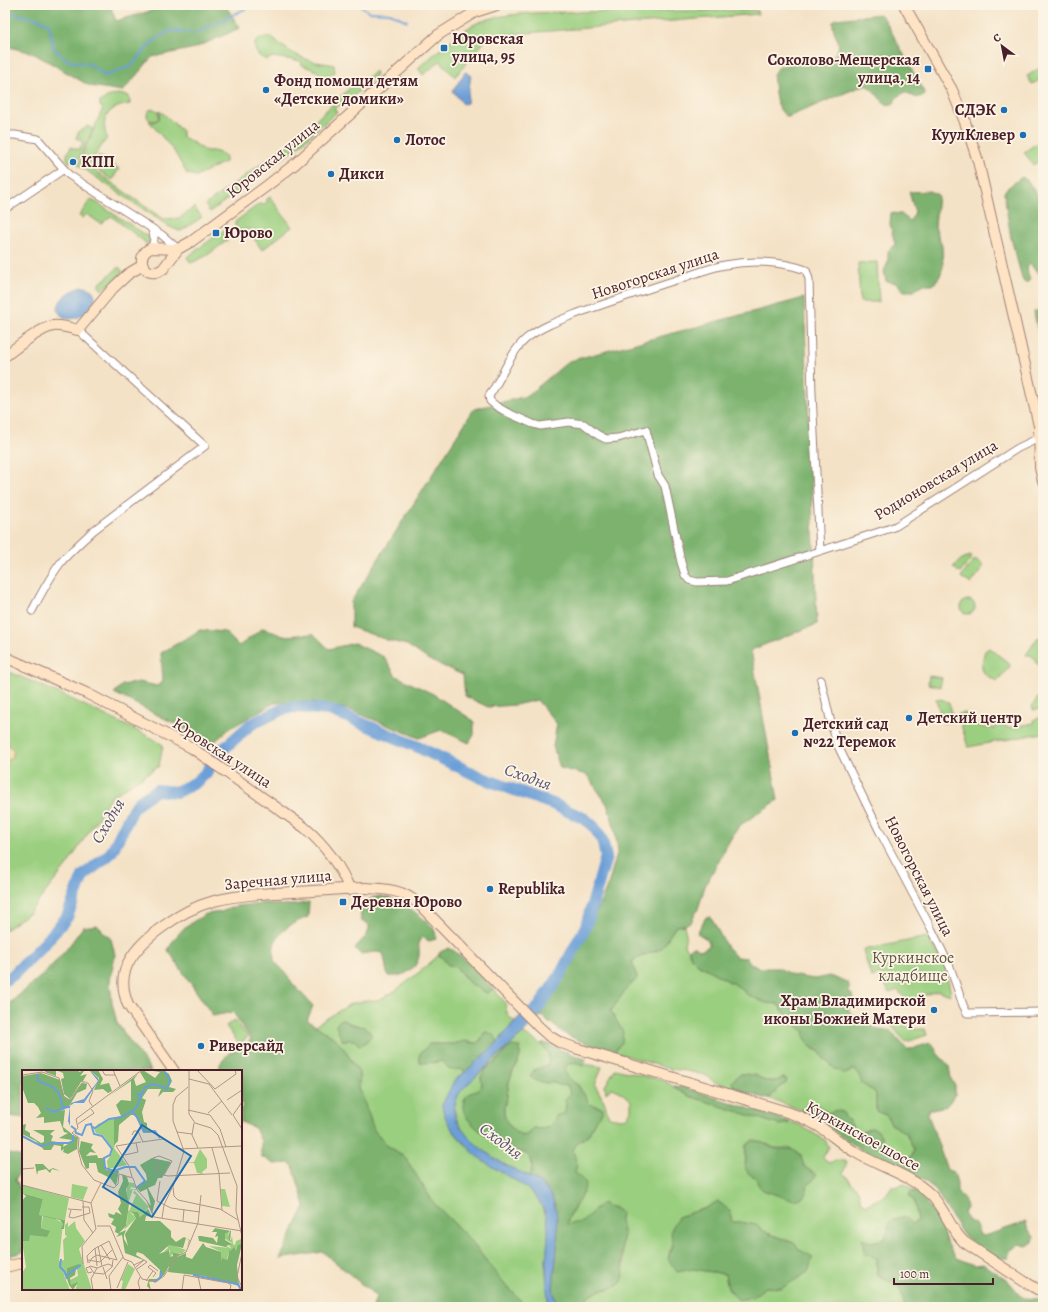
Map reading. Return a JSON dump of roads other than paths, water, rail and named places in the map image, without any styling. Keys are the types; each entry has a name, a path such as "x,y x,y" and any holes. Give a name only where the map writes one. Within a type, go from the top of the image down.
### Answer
{"street":[{"name":"Юровская улица","path":"165,266 178,249 192,241 295,164 438,35 475,12 498,5"},
{"path":"904,5 952,90 965,122 978,161 1039,426 1041,437 1040,468 1043,481"},
{"path":"5,135 15,135 38,139 69,175 151,227 167,238 178,249"},
{"path":"5,209 64,169"},
{"path":"151,227 155,236 155,248"},
{"path":"155,248 163,251 167,258 163,269 156,273 148,271 143,265 142,257 144,253 155,248 178,249"},
{"name":"Новогорская улица","path":"646,430 618,438 606,439 598,435 584,424 569,422 540,426 522,420 502,410 490,401 489,396 500,380 518,346 539,330 564,319 638,292 725,265 771,262 806,270 810,279 812,394 820,551"},
{"path":"78,330 113,288 128,274 143,265"},
{"path":"5,356 48,328 59,326 78,330 205,446 94,530 81,542 62,561 32,611"},
{"name":"Родионовская улица","path":"646,430 658,475 665,486 680,562 685,575 689,580 697,582 727,581 896,526 1018,448 1041,437"},
{"name":"Юровская улица","path":"5,657 172,736 202,754 315,836 344,874 350,890"},
{"name":"Новогорская улица","path":"821,680 838,746 880,832 950,966 962,1005 967,1012 1043,1012"},
{"name":"Заречная улица","path":"173,1070 128,1005 124,995 124,974 128,962 135,951 168,923 192,909 215,901 230,898 279,893 350,890 385,889 402,893 419,904 526,1014"},
{"name":"Куркинское шоссе","path":"526,1014 554,1039 575,1048 787,1112 807,1120 820,1127 854,1152 875,1163 903,1174 919,1184 944,1212 956,1235 964,1242 1025,1282 1037,1289 1043,1290"},
{"path":"5,1267 22,1263"}],"water":[{"path":"465,72 471,75 467,103 463,104 453,91"},
{"path":"81,287 87,287 91,290 94,294 95,300 86,312 77,318 62,316 58,310 60,303 67,295"},
{"path":"533,1008 541,1016 461,1091 454,1108 455,1116 459,1124 465,1133 481,1149 505,1165 532,1178 544,1187 553,1200 556,1209 557,1231 553,1288 554,1295 561,1307 549,1307 546,1267 548,1225 547,1218 541,1204 528,1189 486,1163 472,1152 449,1125 442,1105 454,1081 498,1042 515,1021 526,1011"}],"waterway":[{"path":"5,12 36,18 49,24 54,49 69,61 90,64 105,76 131,66 151,43 170,30 196,33 249,7 250,5"},
{"path":"360,5 369,12 390,13 407,21"},
{"name":"Сходня","path":"5,980 13,975 45,943 67,917 83,876 111,853 133,809 140,801 157,790 176,792 195,783 206,773 219,753 250,725 281,710 294,707 329,710 345,716 418,747 482,778 553,804 585,819 594,827 602,839 606,857 586,926 560,975 539,1007 523,1022"}],"place":[{"name":"Юровская улица, 95","path":"444,48"},
{"name":"Соколово-Мещерская улица, 14","path":"928,69"},
{"name":"Фонд помощи детям «Детские домики»","path":"266,90"},
{"name":"СДЭК","path":"1004,110"},
{"name":"КуулКлевер","path":"1023,135"},
{"name":"Лотос","path":"397,140"},
{"name":"КПП","path":"73,162"},
{"name":"Дикси","path":"331,174"},
{"name":"Юрово","path":"216,233"},
{"name":"Детский центр","path":"909,718"},
{"name":"Детский сад №22 Теремок","path":"795,733"},
{"name":"Republika","path":"490,889"},
{"name":"Деревня Юрово","path":"343,902"},
{"name":"Храм Владимирской иконы Божией Матери","path":"934,1010"},
{"name":"Риверсайд","path":"201,1046"}],"park label":[{"name":"Куркинское кладбище","path":"913,967"}]}
